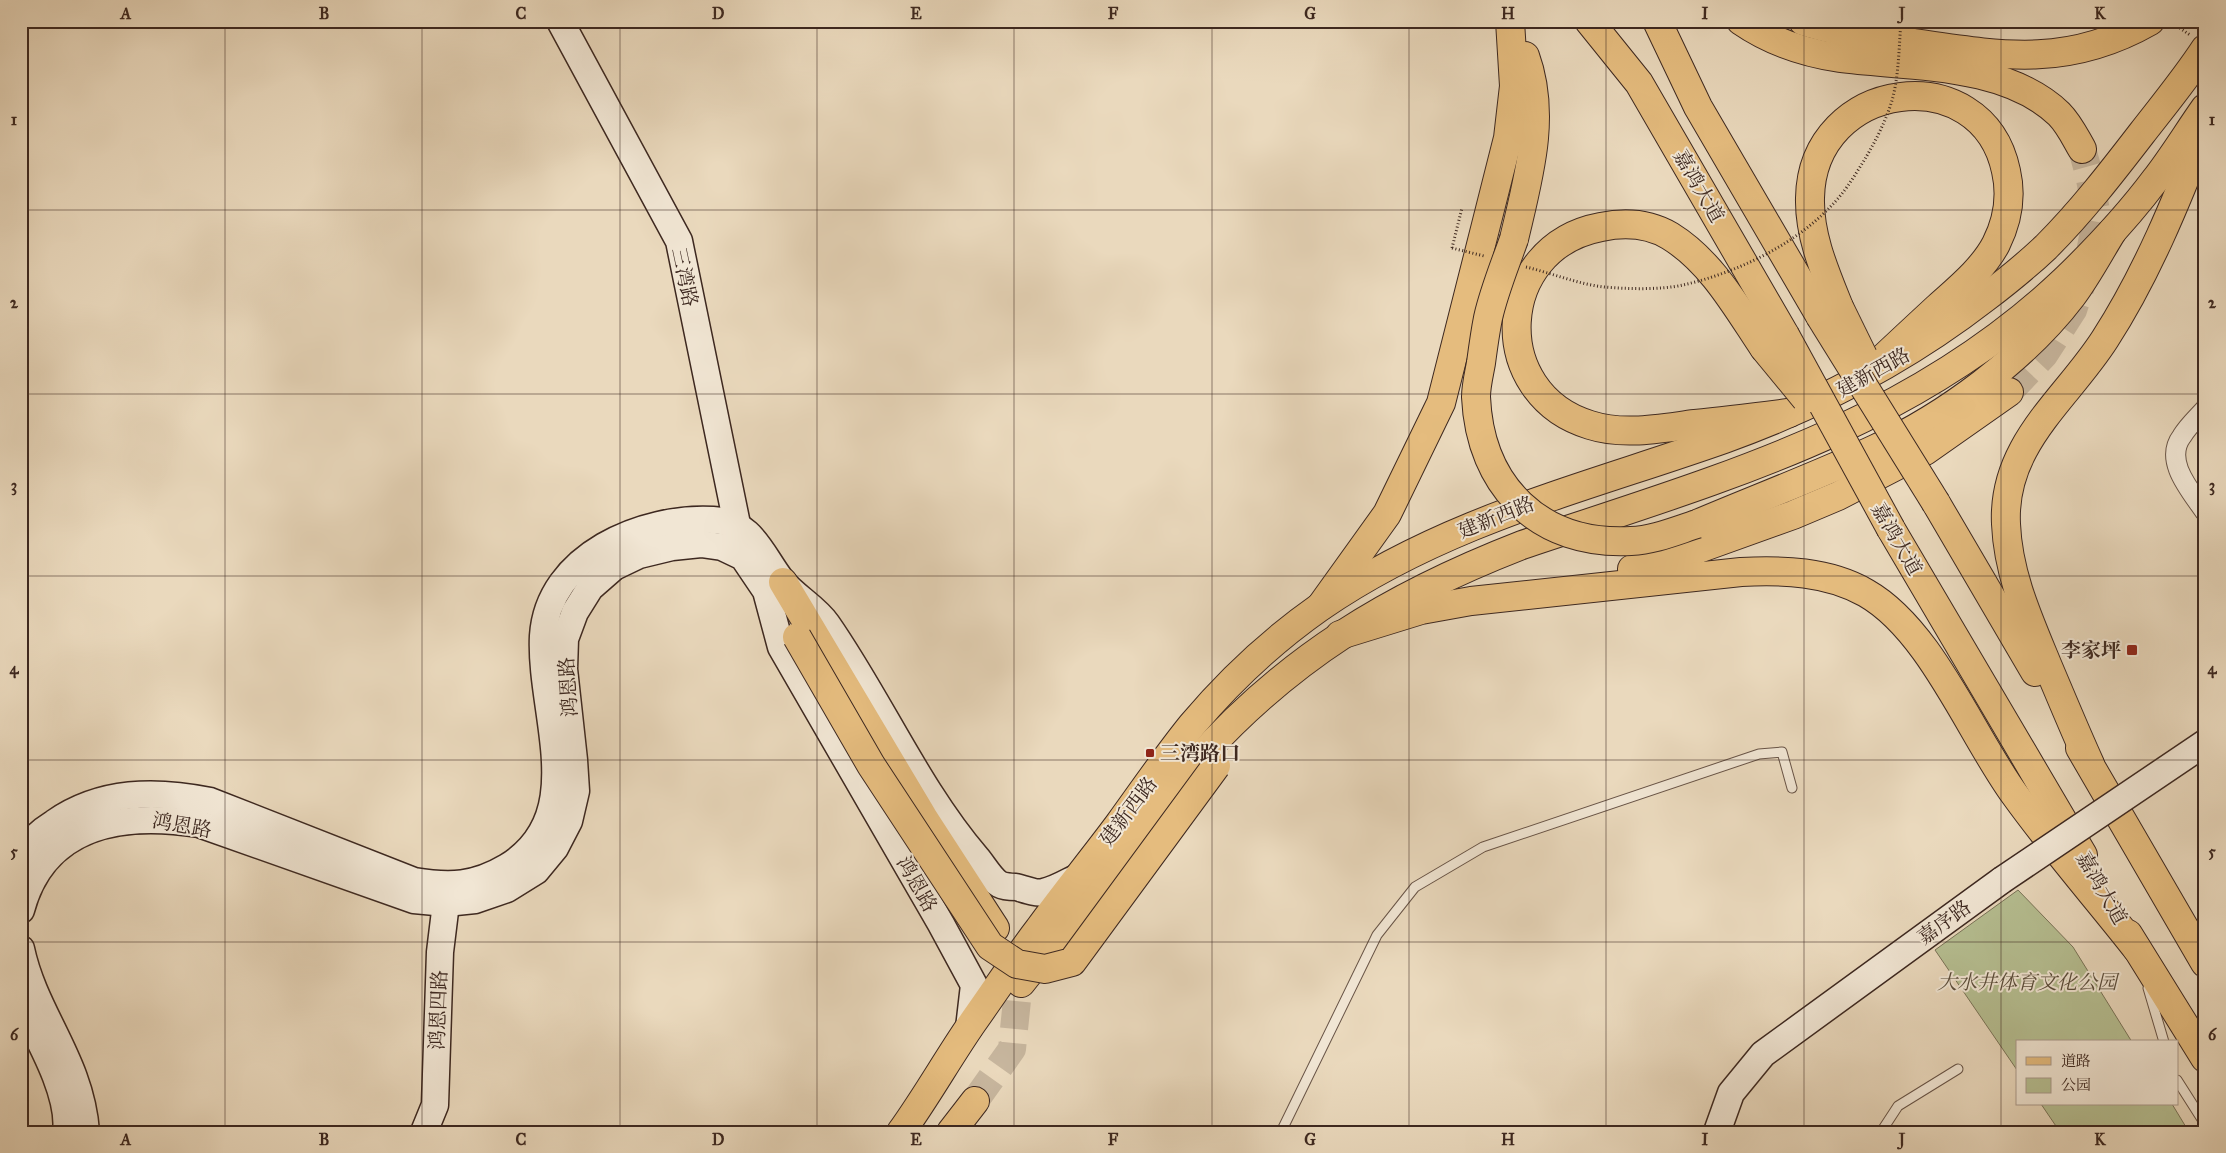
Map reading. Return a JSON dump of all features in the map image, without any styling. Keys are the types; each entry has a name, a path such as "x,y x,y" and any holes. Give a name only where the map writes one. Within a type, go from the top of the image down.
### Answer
{"main road":[{"name":"三湾路","path":"560,21 679,241 743,557"},
{"path":"1511,21 1529,68 1536,107 1532,160 1516,252 1488,317 1476,395 1479,425 1487,453 1497,475 1511,495 1529,512 1573,536 1600,541 1632,541 1658,537 1696,524 1876,448 1917,426 1977,387 2013,358 2072,296 2112,232"},
{"path":"1321,606 1387,514 1441,403 1508,138 1514,86 1511,21"},
{"name":"嘉鸿大道","path":"1588,21 1639,83 1774,342 1848,451 1891,529 2137,949 2205,1058"},
{"name":"嘉鸿大道","path":"1657,21 1698,107 1830,311 1936,504 2205,963"},
{"path":"1741,21 1768,38 1815,53 1957,70 2003,83 2024,91 2059,114 2072,130 2082,149"},
{"path":"1803,21 1850,33 1981,53 2041,56 2088,48 2131,32 2150,21"},
{"name":"建新西路","path":"901,1132 922,1103 969,1028 1040,927 1192,725 1244,669 1279,638 1321,606 1387,567 1434,543 1483,521 1533,502 1722,440 1789,414 1857,382 1906,354 1950,325 2044,249 2120,162 2205,49"},
{"path":"1830,311 1811,216 1810,197 1812,176 1828,139 1850,115 1873,104 1901,97 1935,98 1967,111 1981,122 1991,134 2004,162 2010,197 2002,230 1995,246 1968,279 1857,382"},
{"name":"建新西路","path":"921,1132 1003,1007 1193,765 1220,734 1287,675 1340,634 1421,589 1483,560 1780,457 1923,387 1968,359 2016,322 2065,280 2112,232 2155,180 2205,108"},
{"path":"2090,764 2023,606 2008,546 2006,522 2007,496 2014,466 2027,440 2105,339 2133,289 2181,190 2205,128"},
{"path":"1774,342 1705,266 1671,237 1655,229 1635,224 1615,224 1593,228 1572,235 1552,248 1537,263 1526,282 1519,304 1517,321 1521,359 1528,375 1545,399 1570,418 1592,426 1617,430 1648,430 1789,414"},
{"path":"1340,634 1421,610 1662,562 1793,515 1838,496 1925,451 2009,392"},
{"name":"鸿恩路","path":"21,910 26,891 39,869 58,847 82,833 108,824 140,818 170,819 199,824 414,900 445,894 500,871 524,856 541,835 551,816 556,789 556,760 544,671 543,634 550,604 566,578 584,560 609,543 636,531 665,523 716,520 737,525 753,538 775,587 780,647 941,924 974,985 969,1028"},
{"name":"鸿恩路","path":"21,855 43,830 68,813 97,802 126,795 154,793 210,801 445,894 475,900 507,889 536,871 555,848 570,821 576,791 564,669 565,639 575,612 590,588 614,567 639,555 672,547 700,544 722,547 743,557 775,587 826,621 954,831 1000,884 1042,893 1080,876"},
{"path":"1471,601 1741,572 1776,570 1836,580 1865,592 1887,608 1925,652 2014,794 2137,949"},
{"path":"775,587 797,638 871,765 934,864 990,946 1017,964 1045,969 1072,962 1216,766 1287,675"},
{"path":"775,587 995,928"},
{"name":"嘉序路","path":"1717,1132 1731,1093 1763,1054 2002,880 2205,743"},
{"name":"鸿恩四路","path":"424,1132 435,1105 440,952 445,894"},
{"path":"21,949 26,971 74,1073 85,1113 86,1132"},
{"path":"21,1004 50,1061 64,1104 66,1132"},
{"path":"951,1132 975,1101"}],"street":[{"path":"2205,409 2182,436 2175,456 2182,478 2205,512"}],"lane":[{"path":"1281,1132 1377,935 1415,887 1483,847 1759,754 1782,752 1792,788"},
{"path":"2164,892 2191,921"},
{"path":"2137,949 2163,1040"},
{"path":"1881,1132 1898,1106 1958,1069"},
{"path":"2178,1082 2205,1124"}],"path":[{"path":"1516,252 1602,287 1640,288 1681,286 1711,277 1767,254 1803,232 1832,205 1856,174 1877,138 1892,97 1898,61 1901,21"},
{"path":"1462,208 1452,248 1490,257"}],"green space":[{"name":"大水井体育文化公园","path":"2018,890 2073,947 2131,1040 2016,1040 2016,1069 1935,950"},
{"path":"2042,1106 2173,1106 2189,1132 2060,1132"}],"tunnel":[{"path":"2009,392 2044,355 2073,310 2087,268 2097,216 2082,149"},
{"path":"975,1101 1012,1049 1017,1000 1005,959"}],"place":[{"name":"李家坪","path":"2132,650"},
{"name":"三湾路口","path":"1150,753"}]}
